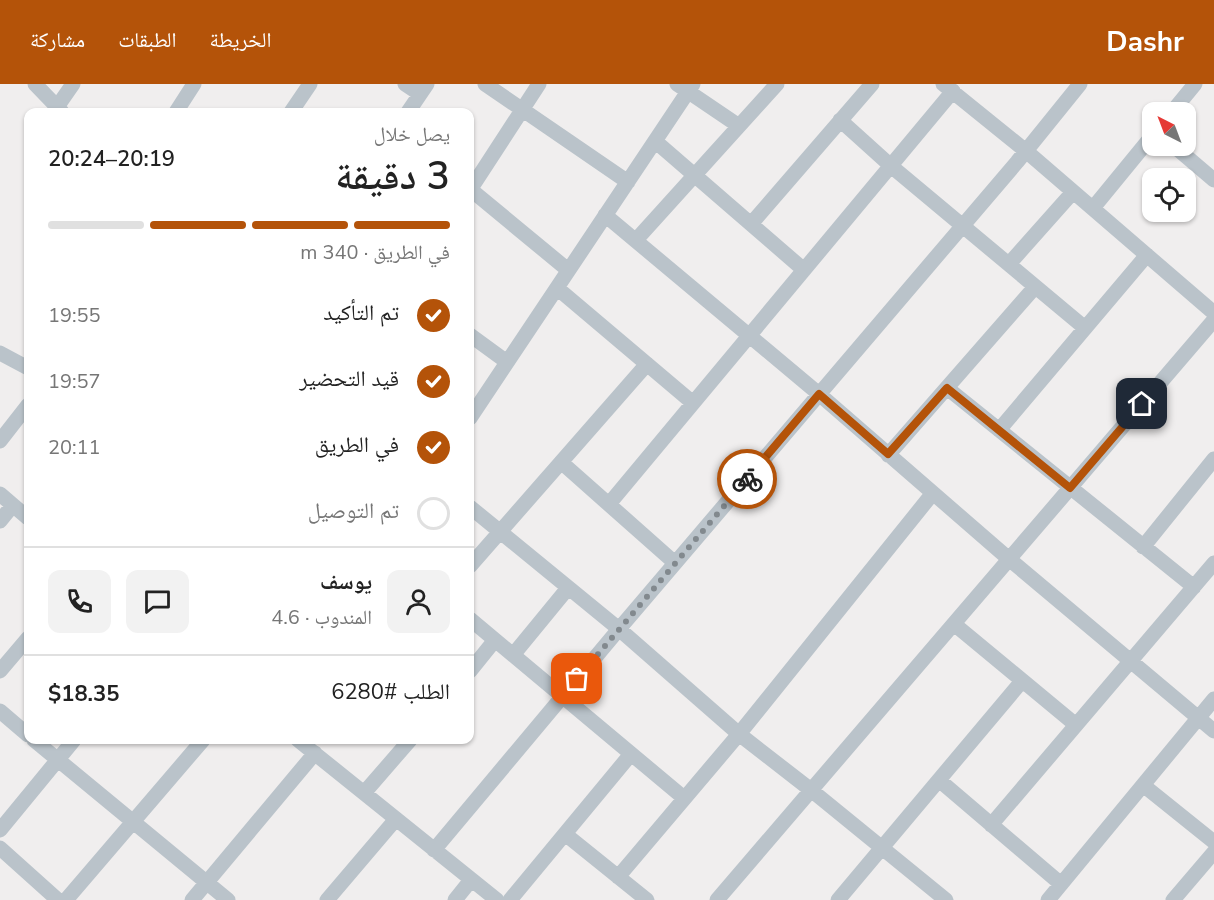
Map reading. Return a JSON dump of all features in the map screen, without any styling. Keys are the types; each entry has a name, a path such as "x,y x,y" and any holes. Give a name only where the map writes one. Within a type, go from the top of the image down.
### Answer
{"street":[{"path":"35,84 58,108"},
{"path":"61,108 73,84"},
{"path":"179,108 194,84"},
{"path":"294,108 310,84"},
{"path":"405,84 423,89 411,108"},
{"path":"485,84 628,182"},
{"path":"474,183 539,84"},
{"path":"636,240 777,84"},
{"path":"751,224 872,84"},
{"path":"434,850 675,562 963,226 1080,84"},
{"path":"1180,102 1195,84"},
{"path":"474,412 655,141 686,87 739,126"},
{"path":"609,504 891,166 948,88 1026,151 1214,314"},
{"path":"840,120 891,166 1085,328"},
{"path":"655,141 804,270"},
{"path":"1093,208 1142,148"},
{"path":"1186,156 1214,179"},
{"path":"474,192 568,270"},
{"path":"1009,264 1073,192"},
{"path":"605,215 1214,731"},
{"path":"999,430 1147,255"},
{"path":"888,454 1035,286"},
{"path":"557,288 693,403"},
{"path":"717,900 1214,320"},
{"path":"474,337 507,362"},
{"path":"0,353 24,366"},
{"path":"474,561 647,364"},
{"path":"947,388 1194,587"},
{"path":"0,441 24,410"},
{"path":"1143,547 1214,459"},
{"path":"561,462 675,562"},
{"path":"618,877 739,734 933,493"},
{"path":"0,494 24,515"},
{"path":"0,521 13,505"},
{"path":"474,510 619,629 739,734 946,900"},
{"path":"991,825 1214,563"},
{"path":"513,655 568,588"},
{"path":"474,622 684,798"},
{"path":"954,624 1076,725"},
{"path":"474,666 495,640"},
{"path":"0,671 24,643"},
{"path":"838,900 1022,681"},
{"path":"1048,900 1214,699"},
{"path":"0,711 24,732"},
{"path":"39,744 228,900"},
{"path":"0,830 71,744"},
{"path":"66,900 200,744"},
{"path":"303,744 497,900"},
{"path":"364,793 407,744"},
{"path":"192,900 315,753"},
{"path":"510,900 632,754"},
{"path":"939,780 1061,884"},
{"path":"1143,785 1214,842"},
{"path":"327,900 396,819"},
{"path":"565,834 647,900"},
{"path":"0,848 58,900"},
{"path":"1173,900 1214,852"},
{"path":"454,900 471,880"}],"way so far":[{"path":"577,679 747,479"}],"route":[{"path":"747,479 819,394 888,454 947,388 1070,488 1142,404"}]}
